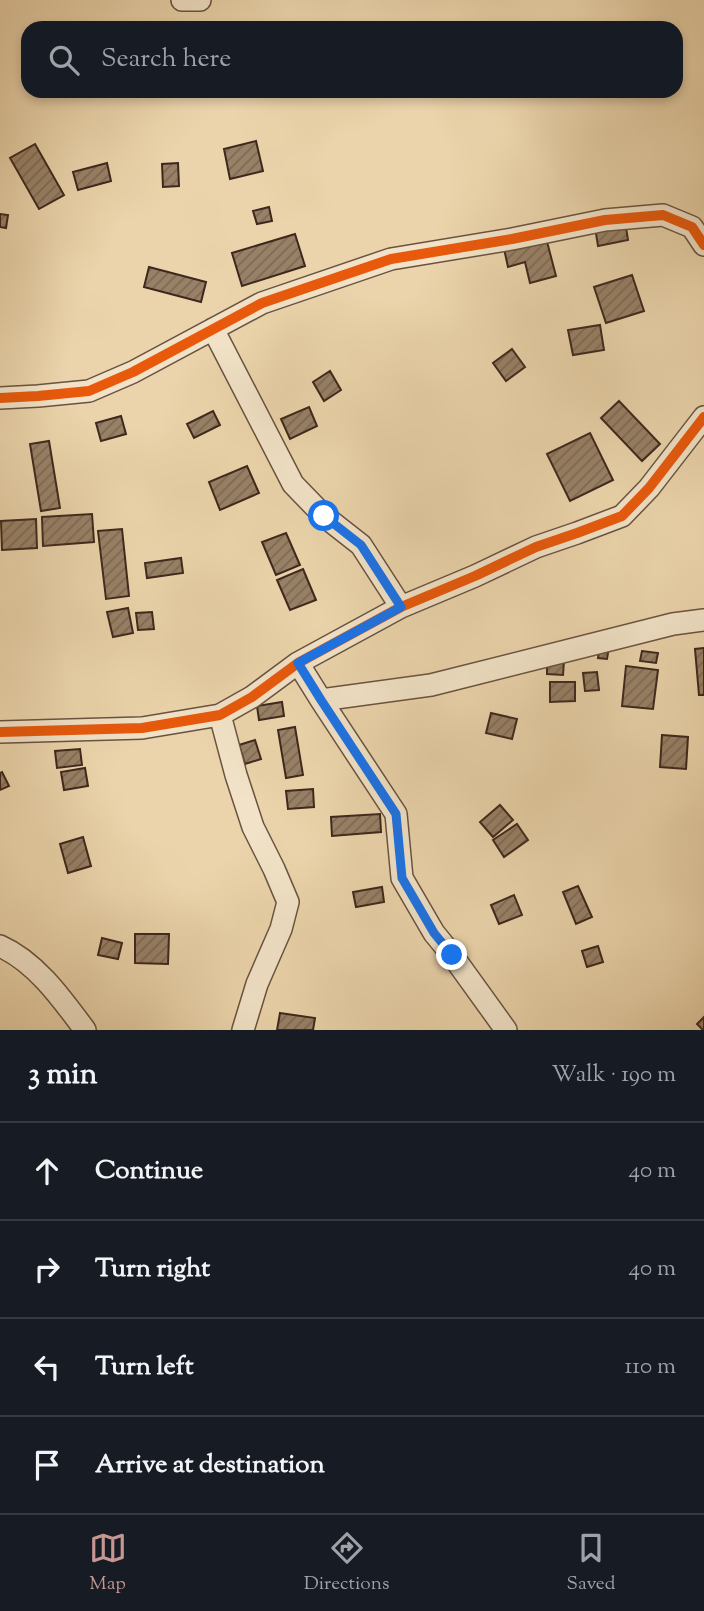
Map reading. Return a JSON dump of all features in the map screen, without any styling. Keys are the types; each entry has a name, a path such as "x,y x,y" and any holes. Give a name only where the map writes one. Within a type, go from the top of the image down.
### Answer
{"street":[{"path":"182,0 200,0"},
{"path":"0,398 89,391 133,372 262,303 391,259 605,220 663,215 692,227 704,245"},
{"path":"213,329 293,484 324,516 361,545 401,607"},
{"path":"0,732 142,728 220,715 252,697 298,663 401,607 536,547 622,516 649,488 704,417"},
{"path":"321,700 431,685 673,624 704,620"},
{"path":"298,663 396,814 402,878 434,933 506,1030"},
{"path":"220,715 253,827 288,902 281,929 257,984 243,1030"},
{"path":"0,946 12,951 34,969 65,1002 85,1030"}],"building":[{"path":"256,141 263,171 230,179 224,149"},
{"path":"35,144 64,195 39,209 10,158"},
{"path":"107,163 111,181 78,190 73,172"},
{"path":"178,163 179,186 163,187 162,164"},
{"path":"269,207 272,221 257,224 253,211"},
{"path":"0,214 8,215 6,228 0,227"},
{"path":"625,221 628,240 598,246 595,227"},
{"path":"295,234 305,266 242,286 232,253"},
{"path":"545,234 556,276 530,283 525,262 508,267 503,244"},
{"path":"149,267 206,282 201,302 144,287"},
{"path":"632,275 644,311 606,323 594,287"},
{"path":"600,325 604,350 573,355 568,330"},
{"path":"512,349 525,367 506,381 493,363"},
{"path":"330,371 341,390 324,401 313,382"},
{"path":"619,401 660,444 642,461 601,418"},
{"path":"309,407 317,426 290,439 281,419"},
{"path":"213,411 220,425 194,438 187,424"},
{"path":"121,416 126,434 101,441 96,423"},
{"path":"590,433 613,480 570,501 547,454"},
{"path":"49,441 60,508 41,511 30,444"},
{"path":"247,466 259,493 220,510 209,482"},
{"path":"92,514 94,542 43,546 42,517"},
{"path":"36,519 37,548 2,550 1,521"},
{"path":"122,529 129,596 106,599 98,531"},
{"path":"286,533 300,565 276,575 262,542"},
{"path":"181,558 183,573 147,578 145,563"},
{"path":"303,569 316,600 290,610 277,580"},
{"path":"128,608 133,633 113,637 107,612"},
{"path":"152,612 154,629 138,630 136,613"},
{"path":"600,646 609,647 607,659 598,658"},
{"path":"704,648 704,695 699,695 695,649"},
{"path":"642,651 658,653 656,663 640,661"},
{"path":"547,660 564,661 563,675 547,674"},
{"path":"626,666 658,670 653,709 622,706"},
{"path":"597,672 599,690 585,691 583,673"},
{"path":"550,682 575,682 575,701 550,702"},
{"path":"282,702 284,716 259,720 257,706"},
{"path":"491,713 517,719 512,739 486,733"},
{"path":"295,727 303,775 286,778 278,730"},
{"path":"662,735 688,737 686,769 660,767"},
{"path":"255,740 261,759 245,764 239,745"},
{"path":"80,749 82,765 57,768 55,751"},
{"path":"85,768 88,786 64,790 61,772"},
{"path":"2,772 9,786 0,790 0,773"},
{"path":"313,789 314,807 288,809 286,791"},
{"path":"500,805 513,820 493,837 480,822"},
{"path":"380,814 381,832 332,836 331,817"},
{"path":"517,824 528,840 504,857 493,840"},
{"path":"83,837 91,866 68,873 60,844"},
{"path":"578,886 592,917 576,924 563,892"},
{"path":"382,887 384,902 356,907 353,892"},
{"path":"514,895 522,915 499,924 491,905"},
{"path":"135,934 169,934 168,964 135,963"},
{"path":"102,938 122,943 118,959 98,955"},
{"path":"598,946 603,962 587,967 582,951"},
{"path":"280,1013 315,1018 313,1030 277,1030"},
{"path":"704,1017 704,1030 703,1030 697,1024"}],"cycle path":[{"path":"0,398 89,391 133,372 262,303 391,259 605,220 663,215 692,227 704,245"},
{"path":"0,732 142,728 220,715 252,697 298,663 401,607 536,547 622,516 649,488 704,417"}],"route":[{"path":"324,516 361,545 401,607 298,663 396,814 402,878 434,933 452,955"}]}
